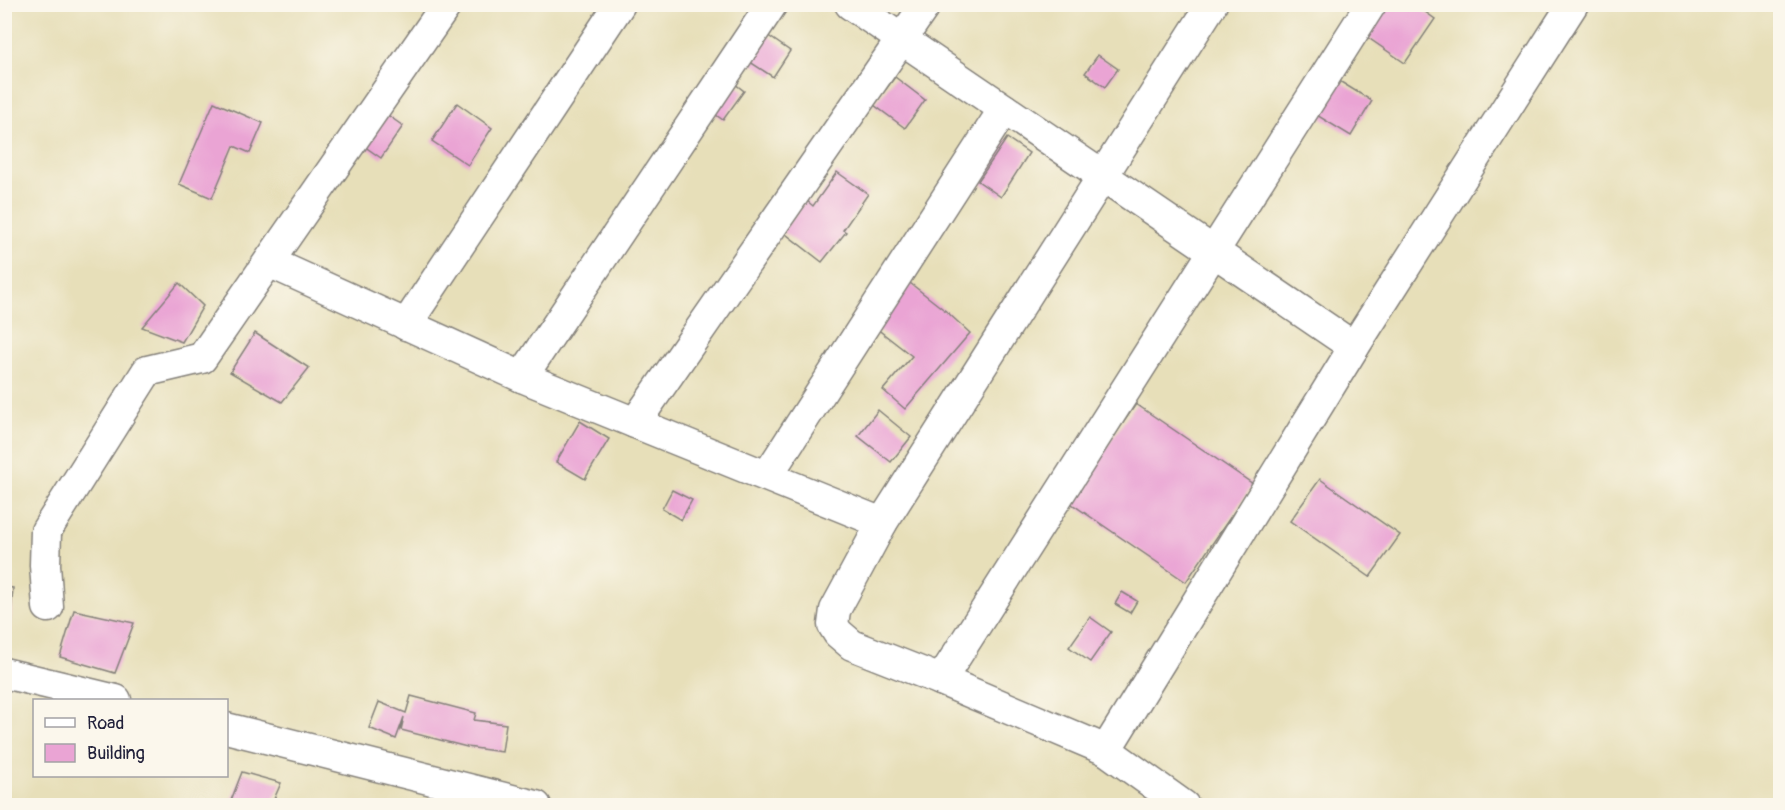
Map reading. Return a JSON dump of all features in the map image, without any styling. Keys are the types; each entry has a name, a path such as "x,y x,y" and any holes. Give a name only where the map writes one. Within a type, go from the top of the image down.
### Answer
{"street":[{"path":"48,607 45,565 46,531 147,371 202,358 447,4"},
{"path":"406,325 620,4"},
{"path":"522,377 772,4"},
{"path":"850,4 1354,347"},
{"path":"635,423 926,4"},
{"path":"1184,806 1106,750 852,645 838,633 833,625 835,610 882,523 1212,4"},
{"path":"941,680 1371,4"},
{"path":"1106,750 1354,347 1573,4"},
{"path":"767,476 1004,110"},
{"path":"269,262 522,377 882,523"},
{"path":"4,672 112,699"},
{"path":"228,729 536,806"}],"building":[{"path":"1389,4 1414,4 1435,19 1405,63 1367,37"},
{"path":"767,35 790,51 773,77 750,62"},
{"path":"1098,55 1118,69 1105,87 1085,73"},
{"path":"726,77 744,91 723,120 705,107"},
{"path":"895,77 925,100 905,128 874,105"},
{"path":"1336,79 1372,101 1351,136 1315,114"},
{"path":"214,102 263,123 250,153 234,146 212,198 179,184"},
{"path":"457,103 492,128 468,165 432,141"},
{"path":"386,114 403,126 381,158 364,146"},
{"path":"1007,138 1029,153 1001,197 978,181"},
{"path":"837,172 868,194 843,230 846,232 822,262 782,231 806,200 813,206"},
{"path":"179,283 203,306 182,342 142,327"},
{"path":"910,283 970,333 905,409 883,390 912,356 876,328"},
{"path":"255,333 309,368 282,402 230,372"},
{"path":"1136,404 1253,484 1186,582 1069,502"},
{"path":"878,410 911,437 891,462 858,436"},
{"path":"580,421 609,439 585,479 556,462"},
{"path":"1320,479 1400,535 1370,577 1290,521"},
{"path":"672,490 692,500 681,520 662,509"},
{"path":"4,587 13,588 9,636 4,636"},
{"path":"1122,592 1137,601 1130,613 1115,604"},
{"path":"74,610 134,623 115,673 60,657"},
{"path":"1090,617 1111,632 1090,662 1069,647"},
{"path":"411,696 476,713 474,720 506,724 502,752 467,747 401,730 404,717 396,739 369,728 379,702 406,713"},
{"path":"242,772 281,783 271,806 242,806 230,803"}]}
